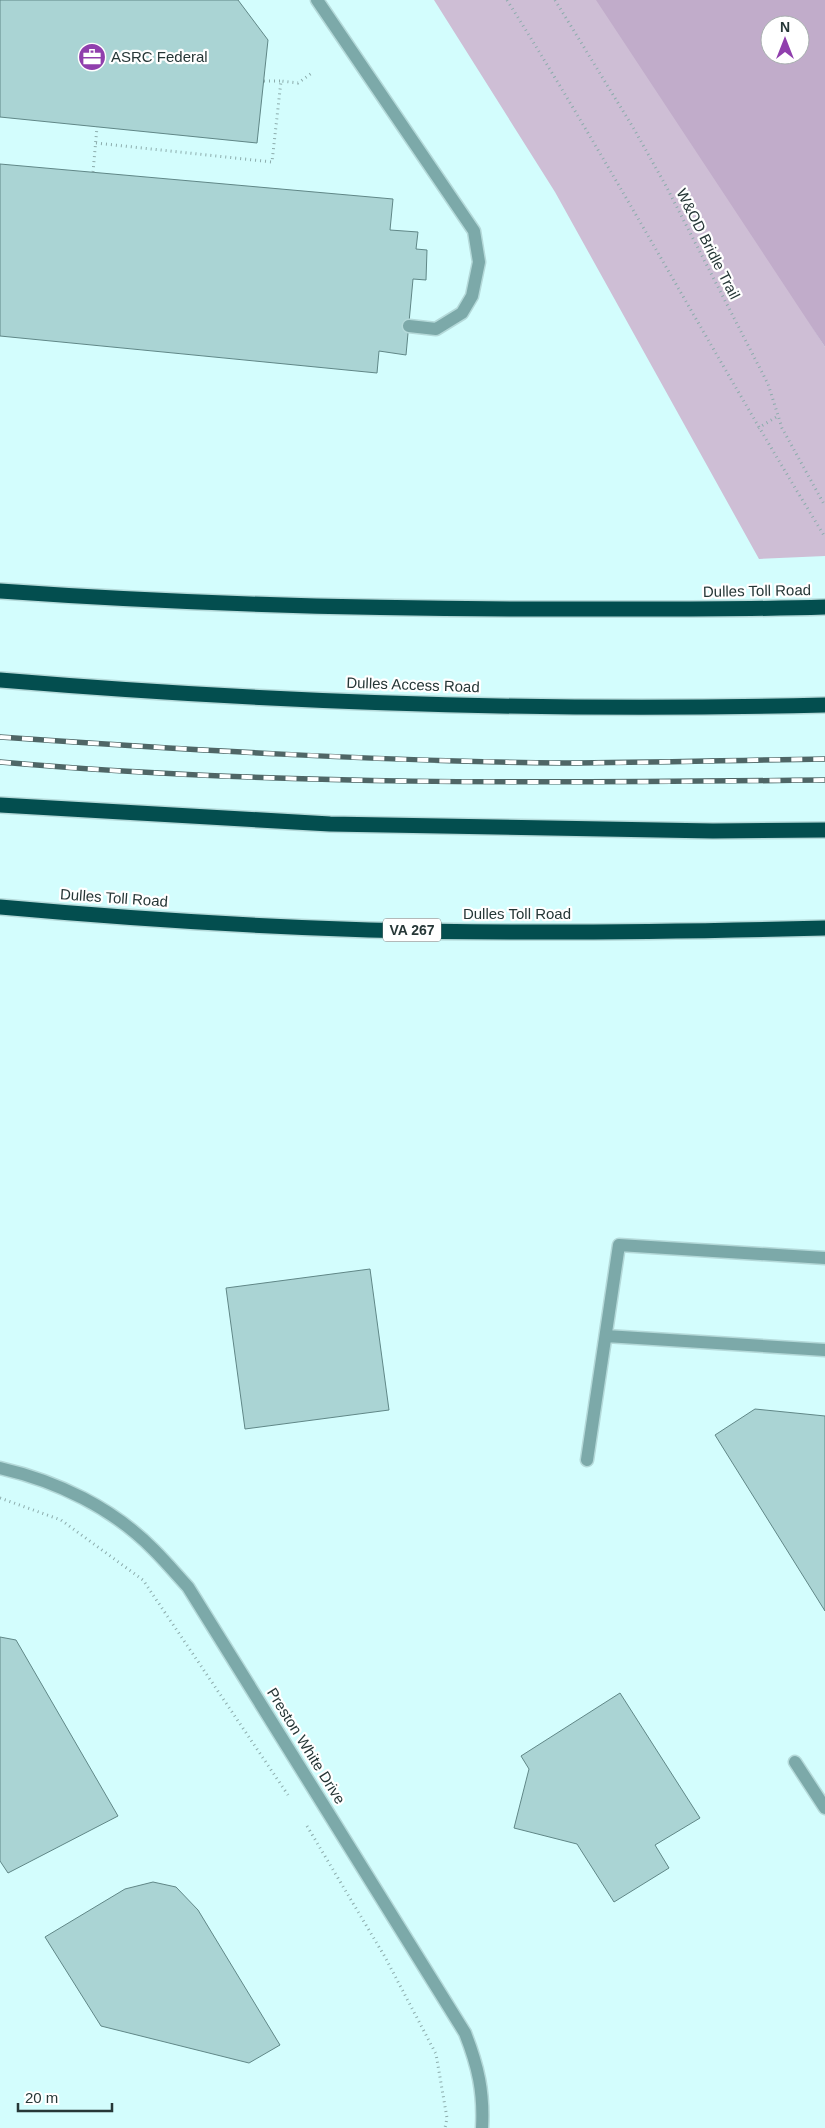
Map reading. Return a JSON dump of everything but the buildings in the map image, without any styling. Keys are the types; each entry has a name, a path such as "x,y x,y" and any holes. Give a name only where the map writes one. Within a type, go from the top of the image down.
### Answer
{"highway":[{"name":"Dulles Toll Road","path":"0,590 214,603 381,608 750,609 825,607"},
{"name":"Dulles Access Road","path":"0,680 307,700 558,706 820,705"},
{"path":"0,805 330,824 713,831 825,830"},
{"name":"Dulles Toll Road","path":"0,907 224,923 368,930 648,932 825,928"}],"street":[{"path":"317,0 474,231 479,262 472,296 462,313 436,329 409,326"},
{"path":"587,1460 619,1245 825,1258"},
{"path":"606,1336 825,1350"},
{"name":"Preston White Drive","path":"0,1468 27,1474 74,1493 116,1518 153,1549 188,1587 465,2033 477,2065 483,2102 482,2128"},
{"path":"795,1762 825,1808"}],"path":[{"path":"507,0 605,160 758,428 825,537"},
{"name":"W&OD Bridle Trail","path":"555,0 634,129 666,186 768,384 782,428 825,506"},
{"path":"264,81 298,83 312,73"},
{"path":"96,143 272,162 281,81"},
{"path":"93,172 97,127"},
{"path":"758,428 778,416"},
{"path":"0,1498 61,1520 143,1580 289,1797"},
{"path":"304,1821 385,1957 436,2054 447,2118 445,2128"}],"shaded area":[{"path":"434,0 606,0 825,347 825,556 759,559 555,192"},
{"path":"596,0 825,0 825,347"}],"railway":[{"path":"0,737 282,754 493,762 597,763 825,759"},
{"path":"0,762 103,770 309,779 515,782 825,780"}],"place":[{"name":"ASRC Federal","path":"92,57"}]}
